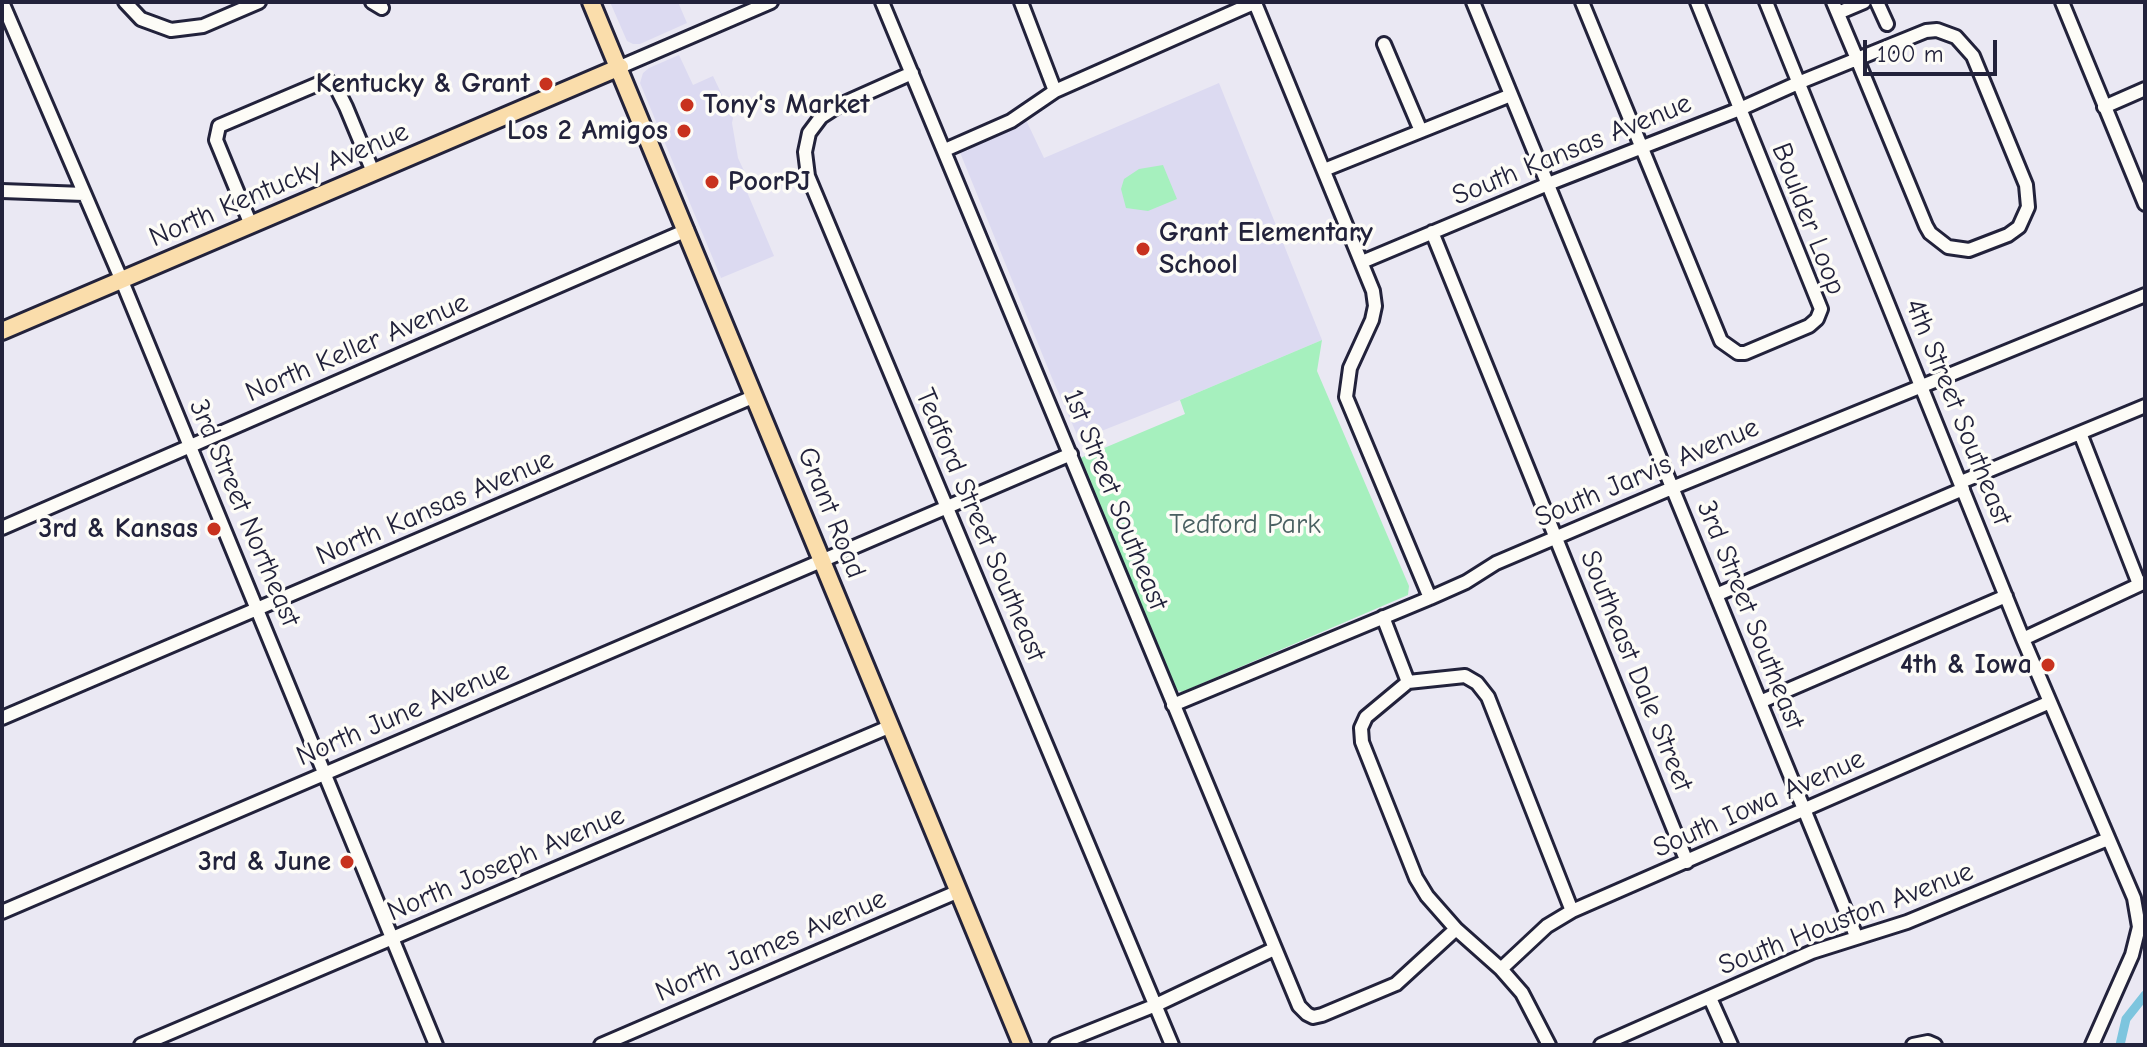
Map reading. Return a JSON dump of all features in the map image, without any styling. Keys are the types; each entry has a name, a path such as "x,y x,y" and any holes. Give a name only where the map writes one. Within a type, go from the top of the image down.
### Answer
{"main road":[{"name":"Grant Road","path":"591,2 1022,1045"},
{"name":"North Kentucky Avenue","path":"2,331 620,67"}],"street":[{"name":"3rd Street Northeast","path":"2,2 122,281 436,1045"},
{"path":"125,2 150,24 181,30 203,26 259,2"},
{"path":"620,67 771,2"},
{"name":"1st Street Southeast","path":"882,2 1294,997 1313,1017 1396,984 1456,929"},
{"path":"1021,2 1055,91"},
{"path":"945,150 1011,121 1055,91 1256,2 1362,262 1375,306 1369,328 1350,368 1346,397 1430,598"},
{"name":"3rd Street Southeast","path":"1473,2 1856,936"},
{"path":"1582,2 1643,148"},
{"path":"1697,2 1740,109"},
{"name":"4th Street Southeast","path":"1766,2 2023,639 2134,898 2139,927 2132,955 2092,1045"},
{"path":"1857,59 1926,31 1946,33 1964,43 1973,56 2026,185 2028,207 2019,227 2008,235 1969,250 1948,247 1930,233 1857,59 1836,8 1864,2"},
{"path":"1877,2 1887,24"},
{"path":"2062,2 2145,204"},
{"path":"1384,44 1421,131"},
{"name":"South Kansas Avenue","path":"1362,262 1857,59"},
{"name":"Tedford Street Southeast","path":"912,73 838,106 821,117 809,133 805,152 808,176 1172,1045"},
{"path":"251,225 216,140 219,126 325,81 330,82 346,107 373,172"},
{"path":"2104,107 2145,89"},
{"path":"1324,170 1511,95"},
{"name":"Boulder Loop","path":"1643,148 1721,341 1738,353 1745,353 1809,326 1817,319 1821,309 1740,109"},
{"path":"2,191 84,194"},
{"name":"North Keller Avenue","path":"2,528 687,230"},
{"name":"Southeast Dale Street","path":"1432,232 1687,862"},
{"name":"South Jarvis Avenue","path":"1173,705 1430,598 1466,582 1496,563 1672,488 2145,295"},
{"name":"North Kansas Avenue","path":"2,718 755,396"},
{"path":"1716,595 2145,406"},
{"path":"2023,639 2142,583 2080,433"},
{"name":"North June Avenue","path":"2,912 1071,454"},
{"path":"1760,702 2006,596"},
{"path":"1383,617 1408,682"},
{"path":"1549,1045 1528,1002 1501,969 1456,929 1427,896 1416,878 1362,742 1361,728 1366,717 1408,682 1465,676 1477,683 1488,697 1572,911"},
{"name":"South Iowa Avenue","path":"1501,969 1547,926 1572,911 2050,702"},
{"name":"North Joseph Avenue","path":"141,1045 891,726"},
{"name":"South Houston Avenue","path":"1601,1045 1812,952 1907,922 2108,839"},
{"name":"North James Avenue","path":"601,1045 959,891"},
{"path":"1056,1045 1156,1005 1274,949"},
{"path":"1710,998 1731,1045"},
{"path":"1913,1045 1921,1042 1933,1044"}],"shaded area":[{"path":"610,2 678,2 687,23 640,44 633,44 627,41"},
{"path":"679,55 693,85 713,76 733,118 738,158 752,188 747,192 774,256 721,278 640,83 643,73 649,68"},
{"name":"Grant Elementary School","path":"1219,83 1322,340 1081,439 1052,378 959,150 1026,120 1044,158"}],"green space":[{"path":"1163,165 1177,199 1148,211 1126,208 1121,189 1124,179 1139,169"},
{"name":"Tedford Park","path":"1322,340 1317,371 1409,586 1408,595 1182,692 1173,689 1078,459 1185,414 1180,400"}],"waterway":[{"path":"2120,1045 2126,1019 2145,995"}],"place":[{"name":"Kentucky & Grant","path":"546,84"},
{"name":"Tony's Market","path":"687,105"},
{"name":"Los 2 Amigos","path":"684,131"},
{"name":"PoorPJ","path":"712,182"},
{"name":"Grant Elementary School","path":"1143,249"},
{"name":"3rd & Kansas","path":"214,529"},
{"name":"4th & Iowa","path":"2048,665"},
{"name":"3rd & June","path":"347,862"}]}
